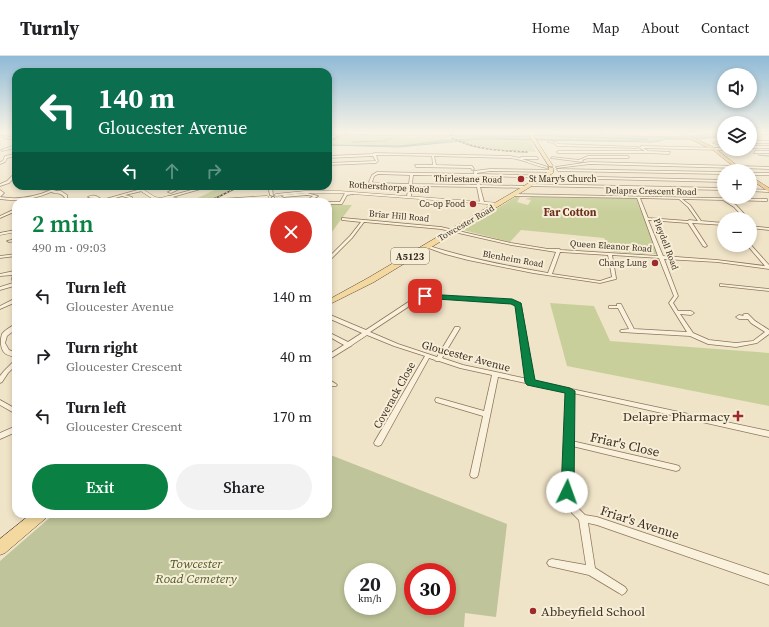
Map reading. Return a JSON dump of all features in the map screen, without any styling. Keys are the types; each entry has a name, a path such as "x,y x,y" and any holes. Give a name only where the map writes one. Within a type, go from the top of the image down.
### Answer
{"highway":[{"path":"758,182 769,190"}],"main road":[{"path":"546,159 552,167"},
{"name":"Towcester Road","path":"332,301 371,280 425,246 500,204 540,177 553,172 552,167"},
{"path":"0,548 36,518"}],"street":[{"path":"332,164 376,162 378,160 377,159"},
{"path":"434,159 435,166"},
{"path":"520,159 532,164 562,170 717,173"},
{"path":"557,159 590,163"},
{"path":"574,164 583,159"},
{"path":"482,202 474,172 590,163 717,166"},
{"path":"656,164 705,199"},
{"path":"416,166 472,167 473,169"},
{"path":"757,167 769,168"},
{"name":"Thirlestane Road","path":"412,174 377,174 373,176 370,182 375,184 411,185 717,189"},
{"path":"409,196 412,174 717,181"},
{"path":"757,175 769,174"},
{"path":"8,182 12,178"},
{"path":"0,185 12,181"},
{"path":"0,191 2,193 0,198 18,198 38,196 54,190"},
{"path":"111,198 141,190 151,198"},
{"path":"170,192 174,190"},
{"path":"164,198 194,190"},
{"path":"757,190 769,190"},
{"path":"51,192 60,192 66,197"},
{"path":"179,198 180,194"},
{"path":"284,196 317,194"},
{"path":"312,198 317,194"},
{"name":"Rothersthorpe Road","path":"255,198 317,194 409,196 500,204"},
{"path":"332,203 341,202 344,194 351,194"},
{"path":"120,195 131,198"},
{"name":"Delapre Crescent Road","path":"513,195 717,199"},
{"path":"767,201 766,197 769,196"},
{"path":"90,197 99,198"},
{"name":"Pleydell Road","path":"638,198 648,219 676,296 671,303 676,312"},
{"path":"680,199 689,206 700,222"},
{"name":"Delapre Crescent Road","path":"757,201 767,201"},
{"path":"732,204 741,212"},
{"path":"0,212 11,213"},
{"path":"0,217 11,213"},
{"path":"5,215 12,216"},
{"name":"Briar Hill Road","path":"343,219 453,230"},
{"path":"648,219 717,223"},
{"path":"332,257 352,237 363,221"},
{"path":"689,221 705,246"},
{"path":"757,227 769,230"},
{"name":"Queen Eleanor Road","path":"453,230 511,244 559,250 662,257 769,268"},
{"path":"0,234 12,232"},
{"name":"Blenheim Road","path":"425,246 455,256 497,266 600,282 614,278 610,254"},
{"path":"550,274 559,250"},
{"path":"755,252 769,268"},
{"path":"0,258 12,256"},
{"path":"0,275 12,273"},
{"path":"722,285 769,290"},
{"path":"0,288 12,286"},
{"path":"332,356 418,298 425,296 512,302 519,305 530,382"},
{"path":"0,308 12,302"},
{"path":"611,307 619,306 632,331"},
{"path":"676,312 691,313"},
{"path":"676,312 692,334"},
{"path":"623,331 692,334 708,342 743,345 761,340 769,332 756,325 747,316 738,317"},
{"name":"Gloucester Avenue","path":"332,318 366,333 438,360 495,375 769,434"},
{"path":"438,360 457,328"},
{"path":"12,329 4,335 2,343 8,354 12,355"},
{"path":"332,336 349,345"},
{"name":"Coverack Close","path":"378,443 427,357"},
{"path":"0,381 12,366"},
{"path":"474,475 495,375"},
{"name":"Friar's Avenue","path":"570,391 567,492 575,510 583,518 597,521 769,580"},
{"path":"438,400 486,414"},
{"path":"0,402 12,410"},
{"path":"0,436 12,431"},
{"name":"Friar's Close","path":"569,443 676,468"},
{"path":"583,518 591,571"},
{"path":"552,563 591,571 622,590"}],"green space":[{"path":"214,190 229,190 214,198 197,198"},
{"path":"517,196 530,197 520,197 517,202 528,205 531,200 525,199 532,197 636,198 657,254 648,254 653,251 647,252 646,254 613,252 604,238 521,230 510,242 463,230"},
{"path":"332,205 352,205 332,232"},
{"path":"550,303 594,306 610,341 769,353 769,406 567,366"},
{"name":"Towcester Road Cemetery","path":"332,456 507,524 496,617 465,613 464,627 0,627 0,561 49,518 332,518"}],"railway":[{"path":"216,198 232,190"}],"place":[{"name":"St Mary's Church","path":"521,179"},
{"name":"Co-op Food","path":"473,204"},
{"name":"Chang Lung","path":"655,263"},
{"name":"Delapre Pharmacy","path":"738,416"},
{"name":"Abbeyfield School","path":"533,611"}],"district":[{"name":"Far Cotton","path":"570,212"}],"route":[{"path":"425,296 512,302 519,305 530,382 570,391 567,492"}]}
